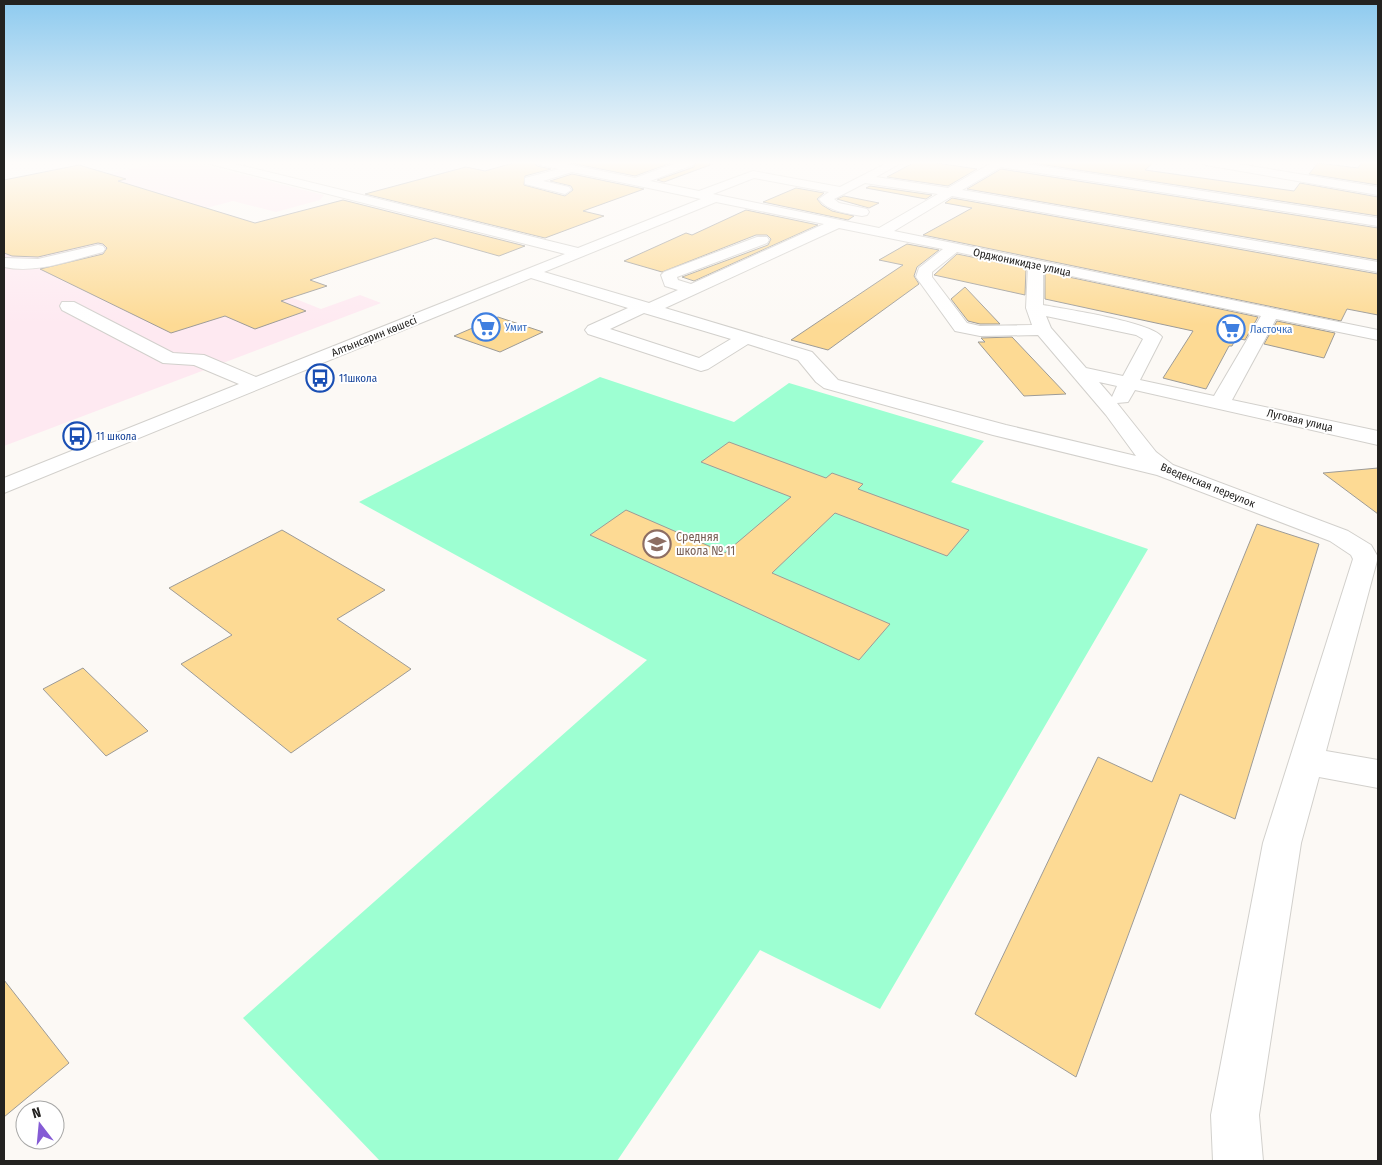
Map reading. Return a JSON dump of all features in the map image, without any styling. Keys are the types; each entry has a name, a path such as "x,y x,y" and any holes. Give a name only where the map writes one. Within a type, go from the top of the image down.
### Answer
{"street":[{"path":"433,216 580,253"},
{"name":"Алтынсарин көшесі","path":"4,486 580,253 664,216"},
{"name":"Орджоникидзе улица","path":"807,216 1036,266 1378,336"},
{"path":"885,216 902,220"},
{"path":"882,232 908,216"},
{"path":"1089,216 1378,267"},
{"path":"1341,216 1378,222"},
{"path":"747,338 701,365 594,330 838,223"},
{"path":"691,289 671,283 669,275 758,240 808,237"},
{"path":"954,248 924,271 924,277 962,327 980,331 1044,330"},
{"path":"4,263 13,265 43,262 98,249"},
{"name":"Введенская переулок","path":"1036,266 1034,308 1044,330 1114,410 1148,457 1165,470 1339,536 1362,552 1366,559 1305,761"},
{"path":"530,273 805,356 811,360 822,379 831,384 1001,430 1165,470"},
{"path":"68,306 170,359 197,359 256,384"},
{"path":"1034,308 1136,330 1153,337 1131,382 1114,410"},
{"path":"1221,402 1271,313"},
{"name":"Луговая улица","path":"1079,372 1378,438"},
{"path":"1238,1161 1235,1115 1282,843 1305,761 1378,774"}],"shaded area":[{"path":"4,216 174,216 122,230 321,309 360,295 381,303 4,446"}],"green space":[{"path":"600,377 734,422 789,383 984,441 951,482 1148,549 880,1009 760,950 617,1161 380,1161 243,1018 647,660 359,502"}],"building":[{"path":"4,216 233,216 255,223 280,216 408,216 525,246 499,256 435,238 310,280 327,286 281,301 306,311 255,329 225,316 171,333 40,269 103,254 107,248 103,244 98,243 38,257 12,256 4,253"},
{"path":"457,216 603,216 545,238"},
{"path":"732,216 777,216 818,225 694,281 682,277 768,245 771,239 767,235 756,235 662,272 624,261 686,233 692,235"},
{"path":"831,216 853,216 848,220"},
{"path":"957,216 1055,216 1378,274 1378,315 1347,309 1341,321 923,235"},
{"path":"1125,216 1304,216 1378,228 1378,260"},
{"path":"907,244 939,250 917,267 914,276 919,284 828,350 791,340 903,265 879,260"},
{"path":"957,254 1026,268 1025,295 934,275"},
{"path":"1045,272 1258,317 1245,340 1236,338 1232,346 1229,346 1206,389 1163,378 1193,331 1045,299"},
{"path":"965,287 1000,324 980,324 968,321 951,299"},
{"path":"498,317 543,332 500,352 454,336"},
{"path":"1277,321 1335,333 1324,358 1264,344"},
{"path":"1012,337 1066,394 1024,396 978,342 985,342 981,338"},
{"name":"Средняя школа № 11","path":"729,442 826,478 832,473 863,484 858,489 969,530 947,556 835,513 772,573 890,624 859,660 590,535 626,510 725,553 791,497 701,462"},
{"path":"1378,468 1378,514 1323,473"},
{"path":"1257,524 1319,544 1235,819 1180,794 1076,1077 975,1014 1098,757 1152,782"},
{"path":"282,530 385,590 337,619 411,669 291,753 181,664 232,635 169,588"},
{"path":"83,668 148,731 106,756 43,689"},
{"path":"4,980 69,1063 24,1100 15,1100 15,1108 4,1117"}],"place":[{"name":"Умит","path":"486,327"},
{"name":"Ласточка","path":"1231,329"},
{"name":"11школа","path":"320,378"},
{"name":"11 школа","path":"77,436"},
{"name":"Средняя школа № 11","path":"657,544"}]}
